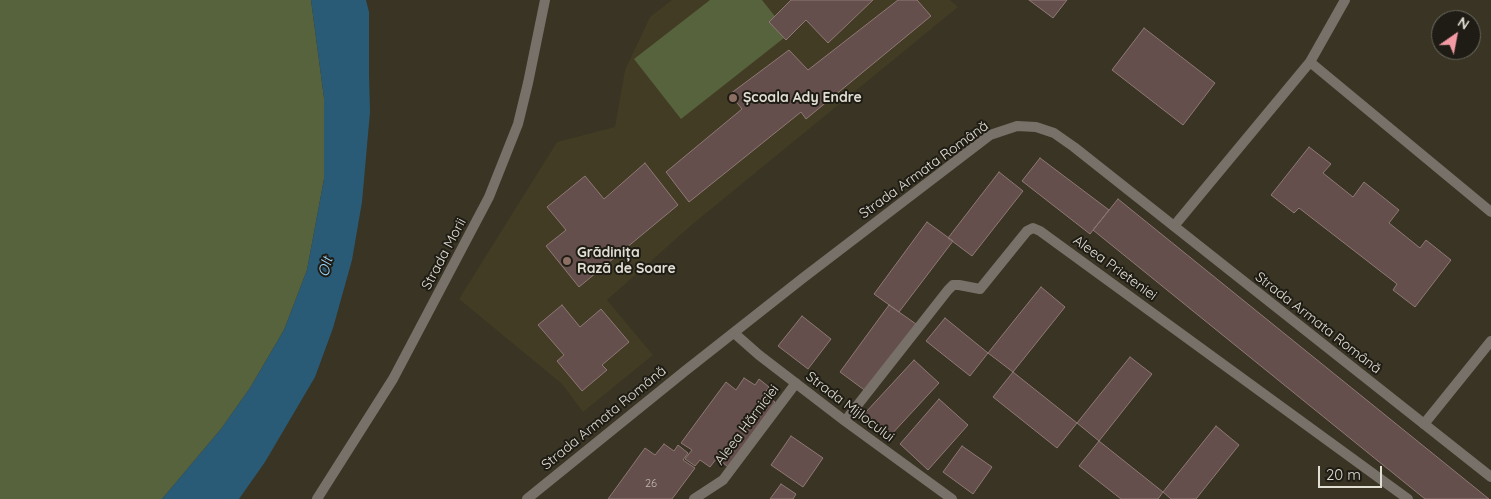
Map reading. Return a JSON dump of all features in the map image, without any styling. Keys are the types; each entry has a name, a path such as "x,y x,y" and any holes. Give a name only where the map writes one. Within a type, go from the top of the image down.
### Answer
{"street":[{"name":"Strada Morii","path":"317,499 393,379 489,197 518,124 545,0"},
{"path":"1174,226 1310,62 1345,0"},
{"path":"1310,62 1491,212"},
{"name":"Strada Armata Română","path":"527,499 803,278 990,135 1017,126 1036,127 1054,133 1074,147 1491,477"},
{"name":"Aleea Prieteniei","path":"845,421 948,290 953,285 980,289 1027,231 1034,228 1408,499"},
{"name":"Strada Mijlocului","path":"734,333 845,421 952,499"},
{"path":"1424,424 1491,341"},
{"name":"Aleea Hărniciei","path":"694,499 723,480 796,383"}],"shaded area":[{"path":"672,0 950,0 958,7 694,223 607,300 653,355 583,412 562,384 459,299 557,142 615,127 625,70 650,17"}],"green space":[{"path":"0,0 311,0 324,98 324,179 307,270 284,330 250,388 221,429 162,499 0,499"},
{"path":"710,0 762,0 789,34 681,119 634,59"}],"water":[{"name":"Olt","path":"311,0 366,0 369,12 370,112 362,202 352,260 333,328 315,377 265,462 239,499 162,499 221,429 250,388 284,330 307,270 324,179 324,98"}],"building":[{"path":"791,0 873,0 828,43 806,20 786,40 769,22"},
{"path":"898,0 917,0 931,16 806,119 801,112 689,202 666,172 742,109 730,94 789,50 808,70"},
{"path":"1029,0 1067,0 1053,18"},
{"path":"1144,28 1215,83 1183,125 1112,70"},
{"path":"1309,147 1331,164 1323,173 1353,197 1364,182 1399,210 1389,223 1420,248 1426,240 1451,260 1415,307 1393,290 1397,284 1299,208 1294,213 1271,195"},
{"path":"1040,158 1109,210 1090,234 1022,181"},
{"path":"645,163 678,205 579,287 546,246 566,230 547,207 585,176 604,199"},
{"path":"999,172 1023,191 972,256 948,238"},
{"path":"1118,199 1489,499 1425,499 1093,230"},
{"path":"927,222 953,241 899,312 874,294"},
{"path":"1041,287 1065,307 1013,372 988,353"},
{"path":"562,305 580,327 601,309 629,342 602,365 607,370 582,391 557,361 564,355 538,325"},
{"path":"889,305 916,324 867,392 840,372"},
{"path":"802,316 831,339 808,369 778,346"},
{"path":"945,318 988,353 970,376 926,341"},
{"path":"1130,357 1152,374 1099,441 1077,423"},
{"path":"914,360 939,383 890,436 865,413"},
{"path":"1013,372 1077,423 1057,448 993,397"},
{"path":"744,378 755,385 759,379 769,387 764,394 775,402 728,467 717,458 710,467 700,460 695,466 685,459 692,450 681,443 726,382 736,390"},
{"path":"939,399 968,425 928,470 900,444"},
{"path":"1216,426 1239,445 1196,499 1171,499 1163,492"},
{"path":"791,436 823,458 803,487 771,465"},
{"path":"1099,441 1163,492 1158,499 1121,499 1079,466"},
{"path":"664,444 674,451 678,445 688,453 683,460 695,468 672,499 608,499 645,448 655,455"},
{"path":"962,446 992,467 973,494 943,472"},
{"path":"781,484 796,494 793,499 770,499"}],"place":[{"name":"Școala Ady Endre","path":"733,98"},
{"name":"Grădinița Rază de Soare","path":"567,261"}]}
